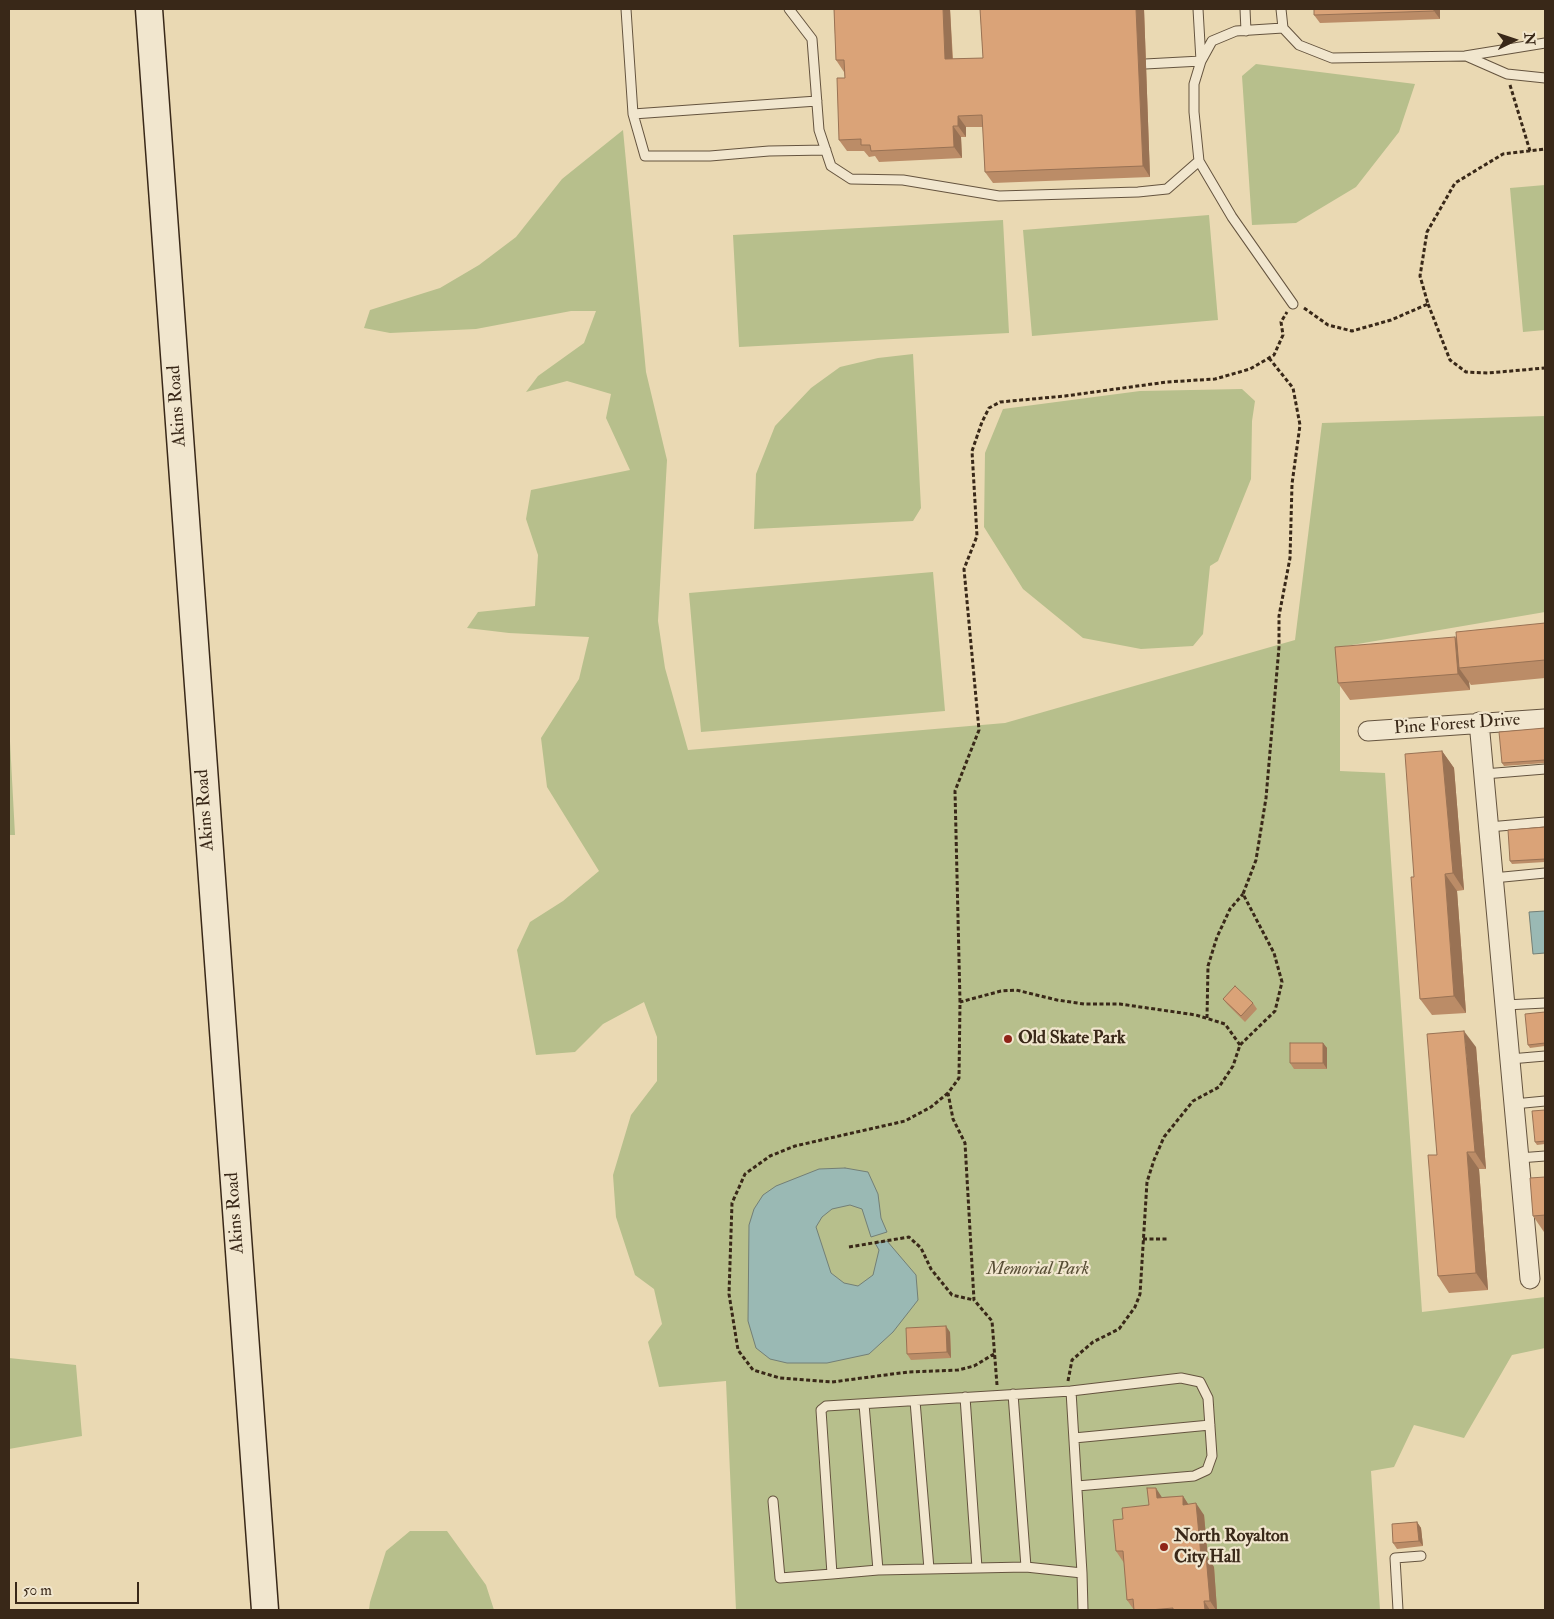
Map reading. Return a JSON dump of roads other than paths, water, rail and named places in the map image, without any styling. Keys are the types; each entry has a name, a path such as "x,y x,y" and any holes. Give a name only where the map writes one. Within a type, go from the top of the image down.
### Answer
{"street":[{"name":"Akins Road","path":"148,9 265,1610"},
{"name":"Pine Forest Drive","path":"1368,731 1545,719"},
{"path":"1479,722 1530,1279"}],"lane":[{"path":"626,9 633,114 645,156 710,156 770,151 826,150"},
{"path":"789,9 812,39 819,130 831,166 851,179 903,180 999,196 1166,189 1199,161"},
{"path":"1198,9 1201,61 1194,93 1199,161 1232,217 1292,304"},
{"path":"1245,9 1246,30"},
{"path":"1281,9 1282,28 1299,45 1332,58 1466,56 1545,43"},
{"path":"1201,61 1212,41 1236,31 1282,28"},
{"path":"1466,56 1507,74 1545,78"},
{"path":"1144,64 1201,61"},
{"path":"633,114 817,100"},
{"path":"1484,774 1545,769"},
{"path":"1489,827 1545,822"},
{"path":"1494,878 1545,873"},
{"path":"1505,1006 1545,1003"},
{"path":"1510,1059 1545,1056"},
{"path":"1514,1104 1545,1101"},
{"path":"1519,1158 1545,1156"},
{"path":"832,1574 821,1410 826,1406 1071,1391 1181,1378 1200,1382 1208,1398 1212,1456 1207,1470 1194,1476 1077,1486"},
{"path":"1071,1391 1083,1610"},
{"path":"1014,1394 1026,1567"},
{"path":"965,1398 978,1568"},
{"path":"915,1401 929,1569"},
{"path":"864,1404 878,1570"},
{"path":"1074,1438 1210,1425"},
{"path":"773,1502 780,1578 878,1570 1026,1567 1082,1573"},
{"path":"1398,1610 1395,1558 1421,1556"}],"water":[{"path":"1545,911 1545,953 1533,954 1529,912"},
{"path":"845,1168 868,1172 878,1194 881,1218 887,1232 871,1237 862,1209 850,1205 832,1209 822,1217 816,1227 831,1273 844,1283 858,1286 873,1275 879,1250 875,1243 887,1241 916,1275 918,1300 893,1332 869,1354 827,1363 787,1363 770,1359 756,1348 748,1321 749,1225 754,1209 763,1195 776,1186 819,1169"}],"place":[{"name":"Old Skate Park","path":"1008,1039"},
{"name":"North Royalton City Hall","path":"1164,1547"}],"park label":[{"name":"Memorial Park","path":"1038,1270"}]}
